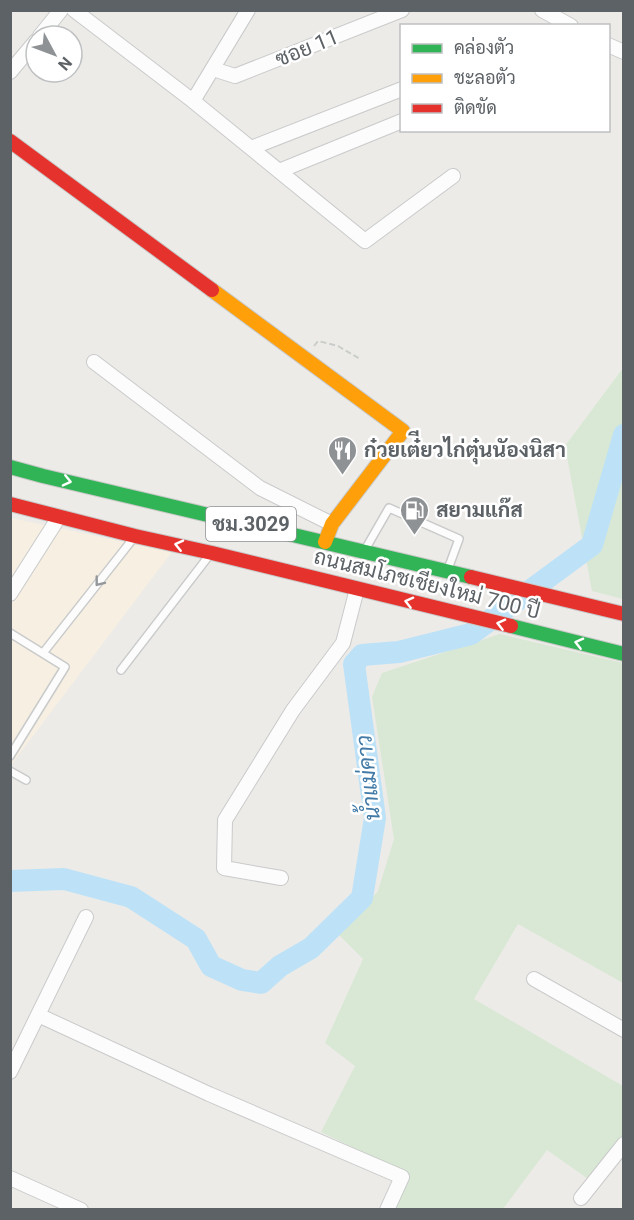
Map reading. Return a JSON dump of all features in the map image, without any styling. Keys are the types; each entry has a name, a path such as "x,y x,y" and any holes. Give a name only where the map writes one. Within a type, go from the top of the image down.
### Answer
{"main road":[{"path":"10,141 403,431 332,524 326,542"},
{"name":"ถนนสมโภชเชียงใหม่ 700 ปี","path":"10,467 624,614"},
{"name":"ถนนสมโภชเชียงใหม่ 700 ปี","path":"10,504 624,654"}],"street":[{"path":"50,24 61,10"},
{"path":"193,101 248,10"},
{"name":"ซอย 11","path":"213,69 235,76 402,10"},
{"path":"542,10 567,24"},
{"path":"82,13 365,241 453,176"},
{"path":"610,45 624,52"},
{"path":"10,72 24,55"},
{"path":"251,148 400,90"},
{"path":"279,171 400,122"},
{"path":"94,362 260,488 332,524"},
{"path":"10,594 59,517"},
{"path":"281,878 224,868 225,819 292,710 343,643 357,589"},
{"path":"10,1072 86,917"},
{"path":"534,980 624,1030"},
{"path":"38,1015 208,1094 402,1177 387,1209"},
{"path":"581,1198 624,1144"},
{"path":"10,1178 81,1209"}],"lane":[{"path":"364,551 389,508 459,539 447,571"},
{"path":"44,653 135,536"},
{"path":"121,670 212,553"},
{"path":"10,633 64,667 10,756"},
{"path":"10,771 26,780"}],"path":[{"path":"304,357 318,341 338,346 360,359"}],"shaded area":[{"path":"11,518 172,552 11,765"}],"green space":[{"path":"623,368 623,599 592,591 565,446"},
{"path":"500,634 623,663 623,983 518,924 474,999 623,1086 623,1137 591,1181 547,1150 503,1209 394,1210 410,1175 321,1132 355,1066 325,1043 363,959 339,935 378,891 394,839 372,697 382,673"}],"waterway":[{"name":"น้ำแม่คาว","path":"10,881 64,879 131,897 196,939 211,966 242,980 261,983 280,966 311,948 362,898 375,818 354,664 362,655 399,652 471,634 592,545 624,435"}],"traffic: fast":[{"path":"10,467 471,577"},
{"path":"511,626 624,654"}],"traffic: slow":[{"path":"212,290 403,431 332,524 325,542"}],"traffic: jam":[{"path":"10,141 212,290"},
{"path":"10,504 511,626"},
{"path":"471,577 624,614"}],"place":[{"name":"ก๋วยเต๋ียวไก่ตุ๋นนัองนิสา","path":"343,476"},
{"name":"สยามแก๊ส","path":"415,536"}]}
